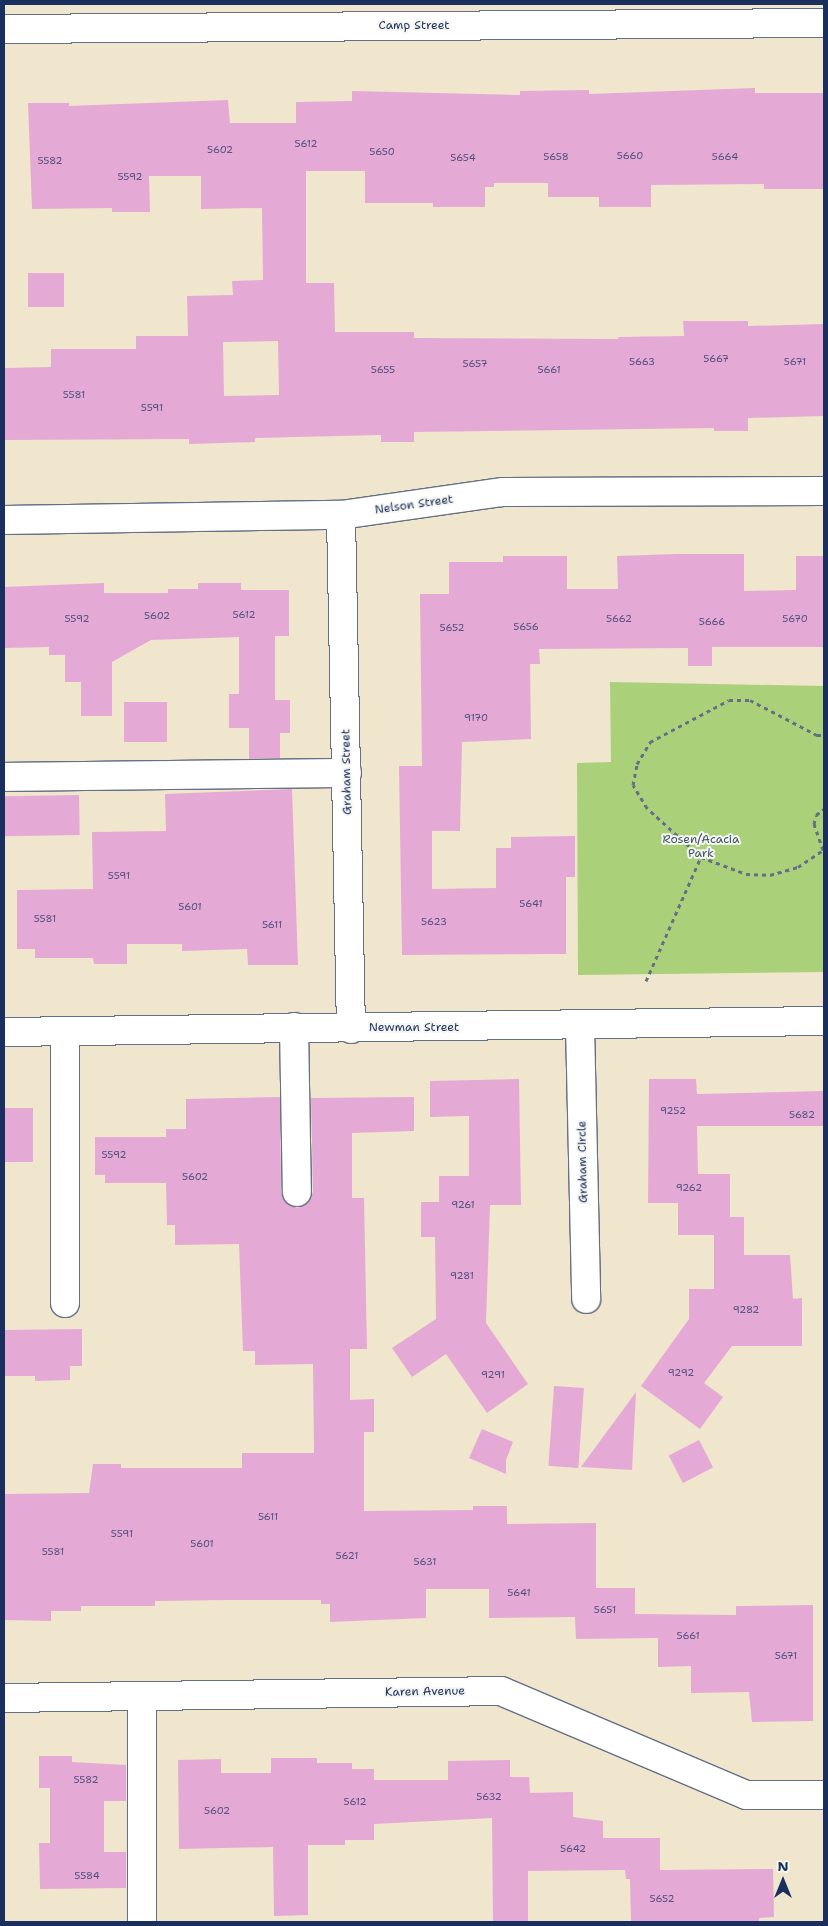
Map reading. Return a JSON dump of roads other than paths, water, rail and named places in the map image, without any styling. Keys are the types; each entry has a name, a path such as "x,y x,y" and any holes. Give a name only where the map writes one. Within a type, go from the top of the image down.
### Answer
{"street":[{"name":"Camp Street","path":"4,29 824,23"},
{"name":"Nelson Street","path":"4,520 341,515 503,492 824,491"},
{"name":"Graham Street","path":"341,515 351,1029"},
{"path":"4,777 347,773"},
{"name":"Newman Street","path":"4,1032 294,1027 351,1029 824,1021"},
{"name":"Graham Circle","path":"580,1025 586,1299"},
{"path":"294,1027 297,1192"},
{"path":"64,1031 64,1304"},
{"name":"Karen Avenue","path":"4,1698 501,1691 746,1795 824,1795"},
{"path":"142,1696 142,1922"}],"park label":[{"name":"Rosen/Acacia Park","path":"701,847"}]}
